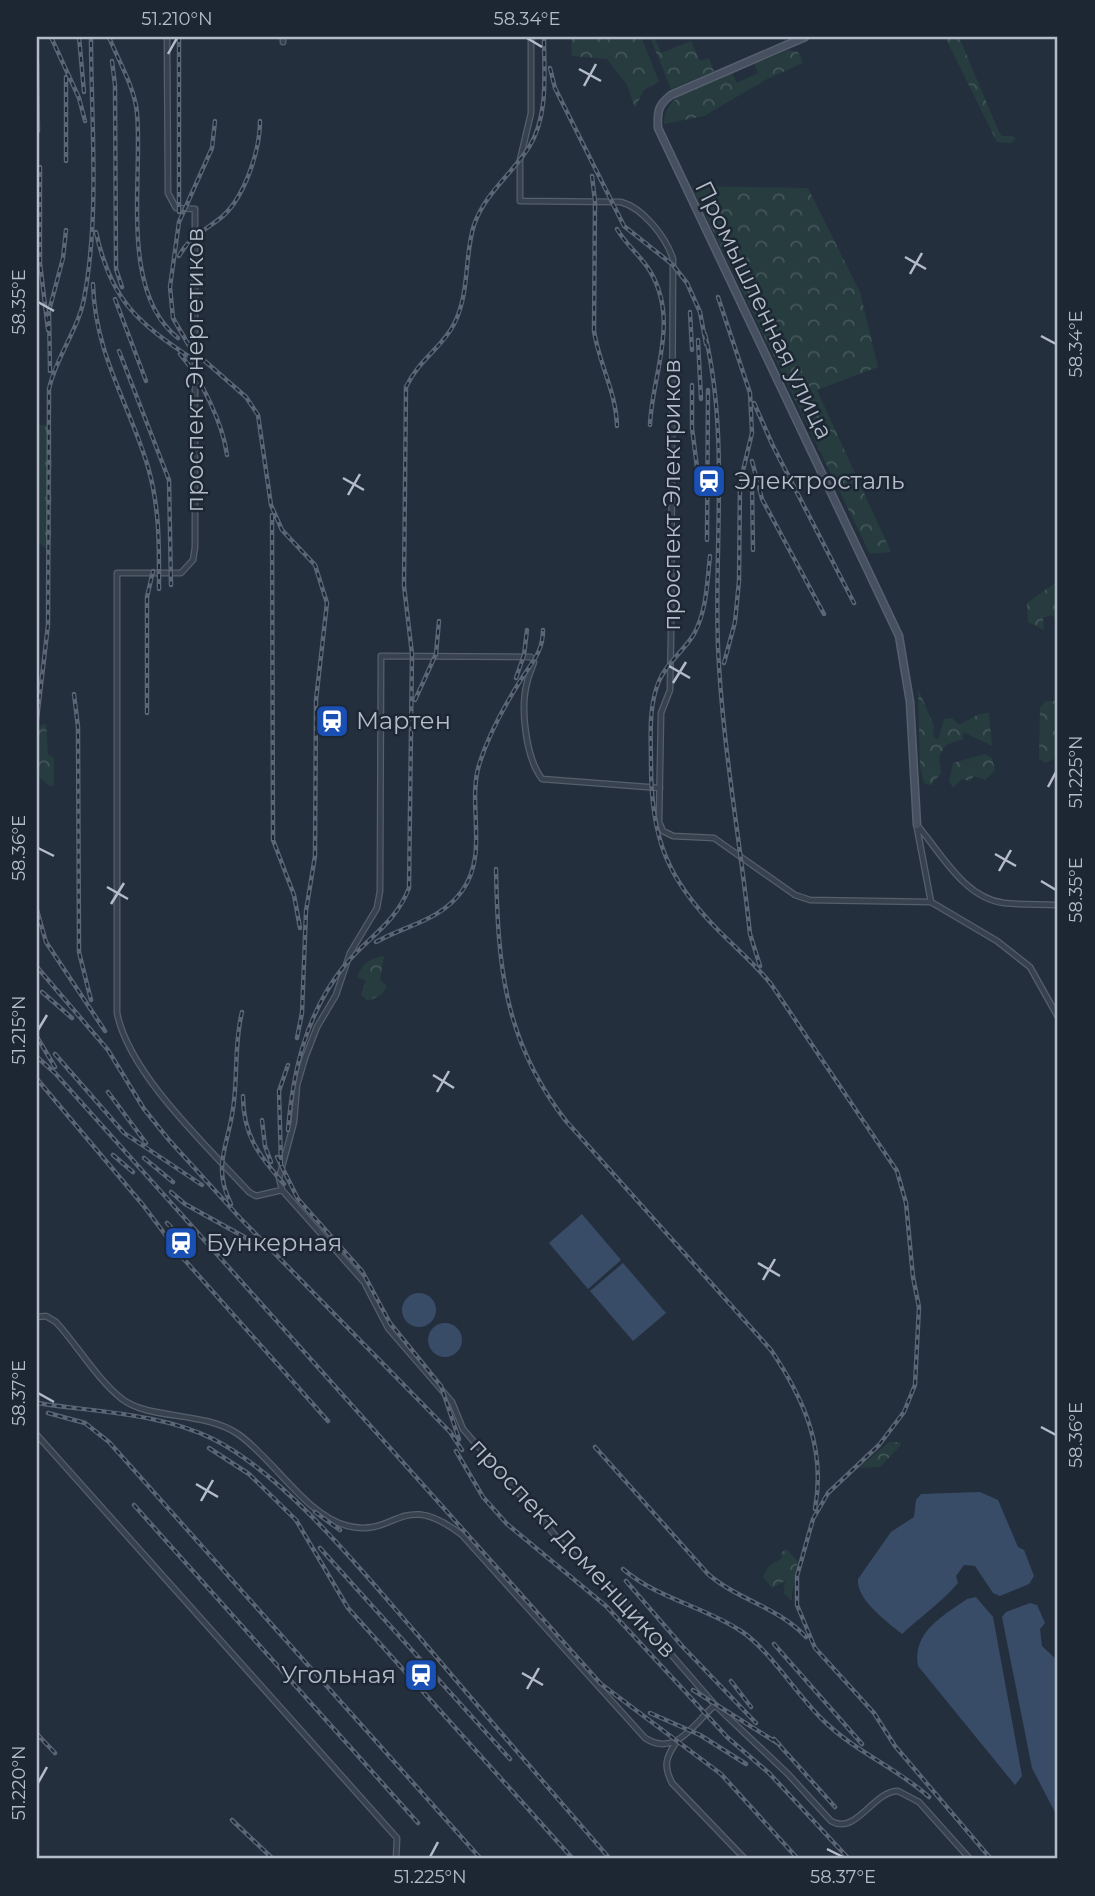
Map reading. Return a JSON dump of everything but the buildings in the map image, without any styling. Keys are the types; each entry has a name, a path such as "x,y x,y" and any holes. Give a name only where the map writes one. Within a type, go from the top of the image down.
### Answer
{"street":[{"name":"проспект Энергетиков","path":"167,37 170,202 176,208 195,209 193,560 181,573 117,573 117,1013 130,1053 188,1125 249,1192 256,1196 282,1190"},
{"name":"проспект Электриков","path":"531,37 531,113 520,160 520,201 631,204 664,240 673,259 671,651 670,690 661,713 659,822 663,831 673,836 714,838 795,895 824,902 931,902"},
{"name":"Промышленная улица","path":"805,37 671,95 661,103 657,114 658,128 899,636 910,702 919,846 931,902"},
{"path":"282,1190 279,1178 294,1122 297,1085 305,1058 317,1027 336,995 350,953 377,908 380,891 381,656 531,657 534,662 526,685 526,735 529,755 542,779 660,788"},
{"path":"917,825 977,894 1002,903 1058,905"},
{"path":"931,902 997,941 1030,967 1058,1017"},
{"name":"проспект Доменщиков","path":"282,1190 364,1282 388,1328 452,1402 463,1429 567,1549 622,1599 715,1705 788,1774 831,1821 837,1825 846,1825 882,1796 898,1791 919,1802 970,1859"},
{"path":"37,1317 46,1316 56,1322 121,1398 148,1408 214,1421 236,1433 260,1450 306,1499 346,1526 367,1528 414,1514 439,1517 462,1535 645,1738 655,1745 675,1743"},
{"path":"37,1435 397,1838 396,1859"},
{"path":"715,1705 675,1743 667,1755 665,1769 672,1783 745,1859"}],"green space":[{"path":"571,37 641,37 659,81 644,90 635,108 627,85 607,59 572,56"},
{"path":"650,37 654,37 661,53 691,41 700,61 709,58 714,71 671,89"},
{"path":"945,37 959,37 999,132 1002,136 1016,139 1011,143 997,142"},
{"path":"789,50 798,52 803,63 767,79 704,116 664,124 671,104 688,90 731,72 737,83 758,73 754,64"},
{"path":"691,186 808,188 860,292 878,367 817,390 891,552 870,554"},
{"path":"37,425 49,425 52,433 51,548 46,548 37,541"},
{"path":"1058,581 1058,620 1051,615 1043,618 1044,630 1028,622 1027,603"},
{"path":"918,689 934,726 933,736 938,740 944,719 952,718 959,725 979,714 989,713 992,746 963,732 963,739 946,745 939,757 941,773 931,785 924,783 920,767"},
{"path":"1045,701 1055,701 1059,715 1054,728 1058,733 1058,757 1046,763 1039,759 1040,708"},
{"path":"46,724 48,754 54,758 54,784 51,787 38,776 37,735 41,725"},
{"path":"985,754 992,758 995,771 985,780 974,776 970,781 962,779 953,788 949,781 953,763"},
{"path":"384,956 380,979 387,986 381,995 368,1001 361,995 366,981 357,977 367,962"},
{"path":"889,1442 900,1442 901,1445 880,1467 859,1468"},
{"path":"786,1549 798,1561 791,1600 784,1593 785,1581 772,1588 763,1577 769,1566 782,1558 781,1553"}],"water":[{"path":"582,1214 621,1260 588,1289 549,1243"},
{"path":"623,1263 666,1313 633,1341 590,1291"},
{"path":"419,1293 431,1298 436,1310 431,1322 419,1327 407,1322 402,1310 407,1298"},
{"path":"445,1323 457,1328 462,1340 457,1352 445,1357 433,1352 428,1340 433,1328"},
{"path":"980,1492 998,1500 1034,1576 1029,1584 1000,1596 993,1593 975,1566 964,1565 956,1576 958,1583 902,1634 867,1602 862,1595 858,1579 891,1532 914,1517 916,1500 921,1494"},
{"path":"976,1597 993,1617 1022,1776 1015,1785 918,1666 920,1644 931,1626 967,1599"},
{"path":"1030,1603 1037,1605 1045,1623 1040,1629 1042,1646 1058,1661 1058,1818 1032,1768 1002,1617 1006,1612"}],"railway":[{"path":"51,37 79,98 85,121"},
{"path":"79,37 84,92"},
{"path":"37,719 48,625 49,389 81,310 92,234 94,168 91,37"},
{"path":"109,37 136,104 141,264 148,293 160,318 178,338"},
{"path":"179,37 179,212"},
{"path":"288,1130 298,1065 320,1003 345,965 396,911 409,888 412,654 404,586 406,387 454,324 465,287 474,225 485,203 522,157 535,135 543,107 544,37"},
{"path":"112,61 115,85 116,269 122,287"},
{"path":"37,62 38,131"},
{"path":"550,68 555,88 624,226 673,265 687,283 700,312 706,344"},
{"path":"66,77 66,161"},
{"path":"215,121 212,148 179,222 170,287 173,318 191,349 246,397 258,415 271,505 282,530 315,565 327,603 316,700 315,856 306,911 302,1013 297,1038"},
{"path":"179,256 193,239 223,216 238,197 254,159 260,121"},
{"path":"40,167 40,263 48,330"},
{"path":"592,176 595,201 594,331 614,401 617,426"},
{"path":"617,229 650,271 659,290 663,309 662,348 650,425"},
{"path":"50,371 49,311 63,258 66,230"},
{"path":"96,232 110,276 129,308 157,334 194,360"},
{"path":"93,284 95,310 106,356 152,482 158,528 159,589"},
{"path":"718,297 750,393 752,433 740,483 739,581 735,622 724,663"},
{"path":"115,299 146,381"},
{"path":"690,312 692,350"},
{"path":"705,334 717,411 719,450 717,608 720,683 750,934 760,966"},
{"path":"698,340 701,399"},
{"path":"119,351 169,480 171,585"},
{"path":"180,354 210,402 227,455"},
{"path":"692,385 692,428 699,483"},
{"path":"707,540 708,390"},
{"path":"754,403 773,446 854,603"},
{"path":"752,461 762,499 824,614"},
{"path":"752,485 753,550"},
{"path":"272,515 273,840 294,895 300,928"},
{"path":"710,556 702,615 690,640 662,674 653,701 652,791 659,836 666,856 686,893 771,984 897,1171 906,1203 913,1277 919,1307 915,1385 904,1412 879,1445 828,1493 813,1519 797,1576 797,1605 815,1648 874,1713 895,1746 991,1859"},
{"path":"147,713 147,597 153,571"},
{"path":"415,700 436,654 439,621"},
{"path":"516,678 524,655 527,630"},
{"path":"376,942 444,909 462,891 470,877 476,846 475,797 479,765 498,720 537,656 543,630"},
{"path":"74,694 78,727 79,952 91,1000"},
{"path":"496,869 499,938 508,1002 529,1062 566,1121 771,1350 783,1368 810,1425 815,1445 818,1487 815,1509"},
{"path":"37,910 46,942 105,1031"},
{"path":"37,967 108,1050 144,1109 169,1140 240,1218 450,1432 462,1450"},
{"path":"42,992 72,1018"},
{"path":"231,1204 225,1191 222,1167 233,1109 242,1012"},
{"path":"37,1037 55,1067"},
{"path":"55,1054 124,1133 202,1185"},
{"path":"37,1057 55,1073 601,1684 721,1774 798,1859"},
{"path":"281,1165 279,1091 288,1065"},
{"path":"37,1079 143,1205 182,1257 328,1421"},
{"path":"108,1092 146,1143"},
{"path":"243,1096 249,1134 267,1164 284,1184"},
{"path":"262,1120 265,1146 271,1162"},
{"path":"113,1155 133,1172"},
{"path":"277,1157 298,1199 362,1271 390,1323 441,1386 459,1439"},
{"path":"144,1158 173,1182"},
{"path":"171,1192 185,1204 257,1244"},
{"path":"167,1223 192,1248"},
{"path":"37,1403 127,1415 193,1430 240,1455 268,1476 347,1554 610,1859"},
{"path":"48,1413 85,1423 109,1442 481,1859"},
{"path":"595,1447 708,1574 732,1591 783,1618 806,1637"},
{"path":"209,1448 249,1474 296,1520 348,1608 573,1859"},
{"path":"456,1451 483,1497 507,1524 606,1606 727,1737 769,1773 849,1859"},
{"path":"134,1505 418,1823"},
{"path":"315,1512 340,1530"},
{"path":"320,1548 510,1759"},
{"path":"623,1569 651,1588 726,1622 752,1639 815,1712 837,1733 904,1777 929,1797"},
{"path":"626,1581 683,1647 756,1723"},
{"path":"774,1644 862,1744"},
{"path":"731,1681 751,1707"},
{"path":"693,1690 779,1744"},
{"path":"650,1713 700,1735 746,1764"},
{"path":"37,1734 55,1753"},
{"path":"774,1739 835,1807"},
{"path":"232,1820 273,1859"}],"place":[{"name":"Электросталь","path":"709,481"},
{"name":"Мартен","path":"332,721"},
{"name":"Бункерная","path":"181,1243"},
{"name":"Угольная","path":"421,1675"}]}
